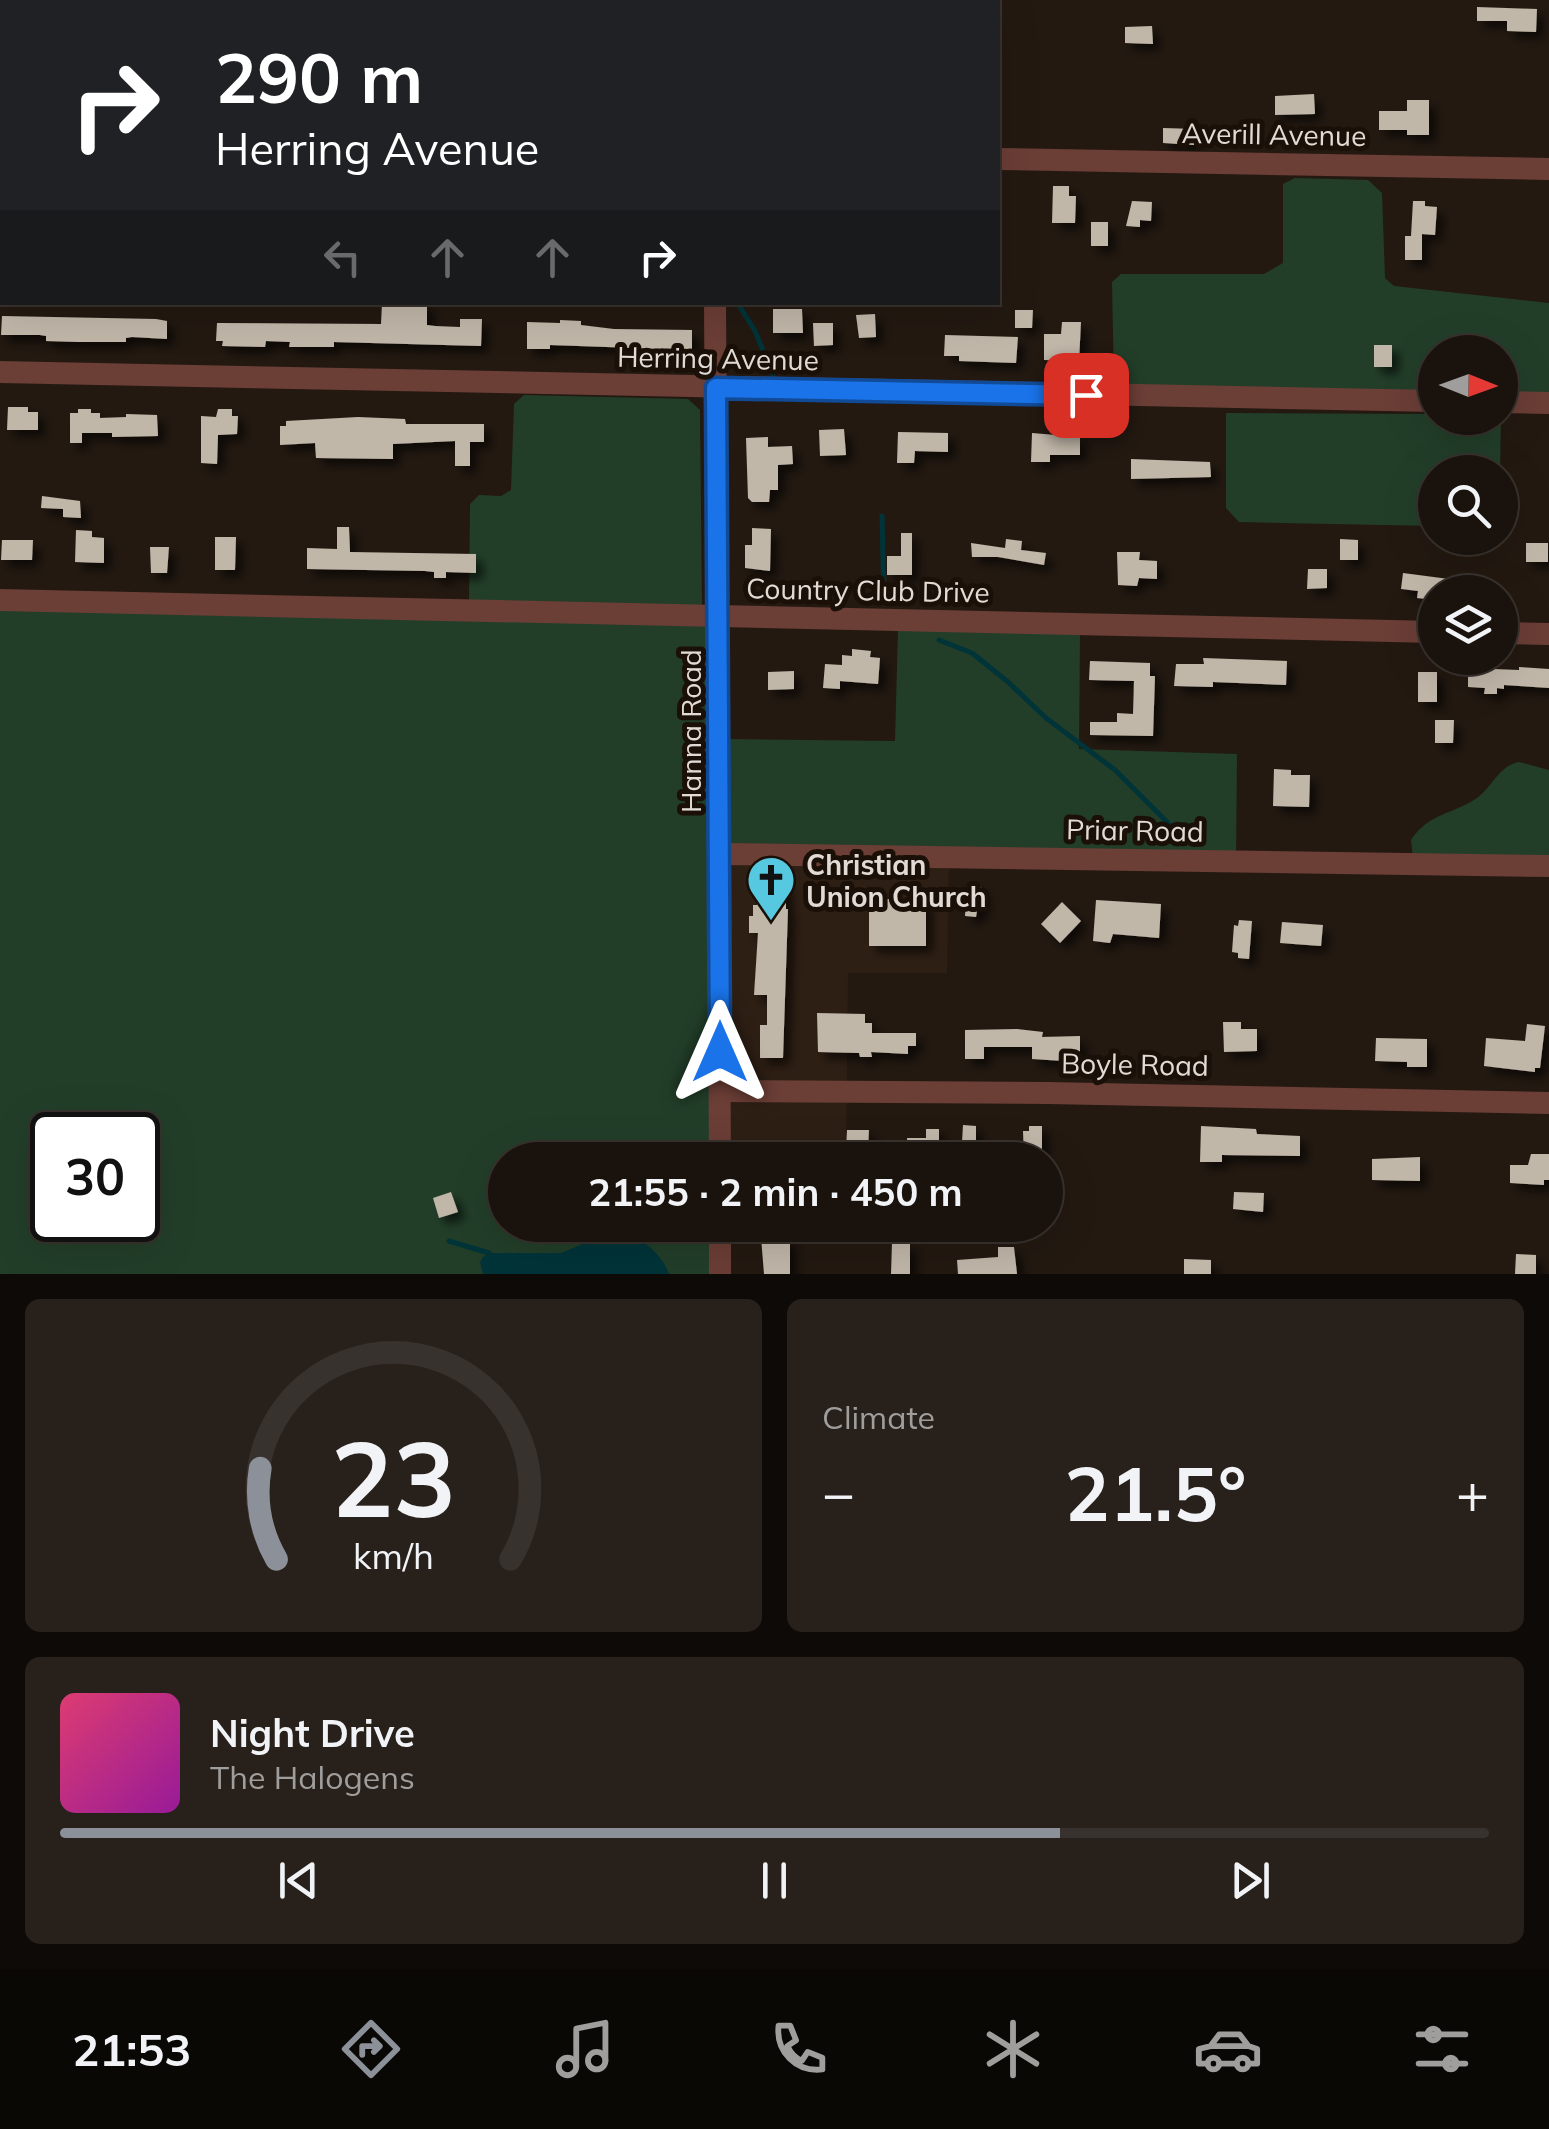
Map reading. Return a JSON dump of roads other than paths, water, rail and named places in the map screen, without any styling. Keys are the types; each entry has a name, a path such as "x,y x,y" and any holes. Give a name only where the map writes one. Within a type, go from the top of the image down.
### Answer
{"street":[{"name":"Averill Avenue","path":"1000,159 1549,169"},
{"name":"Hanna Road","path":"716,305 720,1142"},
{"name":"Herring Avenue","path":"0,372 1418,401"},
{"path":"1518,402 1549,403"},
{"name":"Country Club Drive","path":"0,600 1418,632"},
{"path":"1518,633 1549,634"},
{"name":"Priar Road","path":"721,854 1549,866"},
{"name":"Boyle Road","path":"720,1091 1049,1092 1549,1103"},
{"path":"720,1242 720,1274"}],"water":[{"path":"587,1242 642,1242 660,1258 669,1274 483,1274 480,1262 489,1253 561,1253"}],"waterway":[{"path":"739,305 755,331 773,375"},
{"path":"882,516 884,602"},
{"path":"939,640 972,653 1007,681 1046,718 1115,770 1173,828"},
{"path":"449,1241 489,1253"}],"place":[{"name":"Christian Union Church","path":"771,922"}]}
